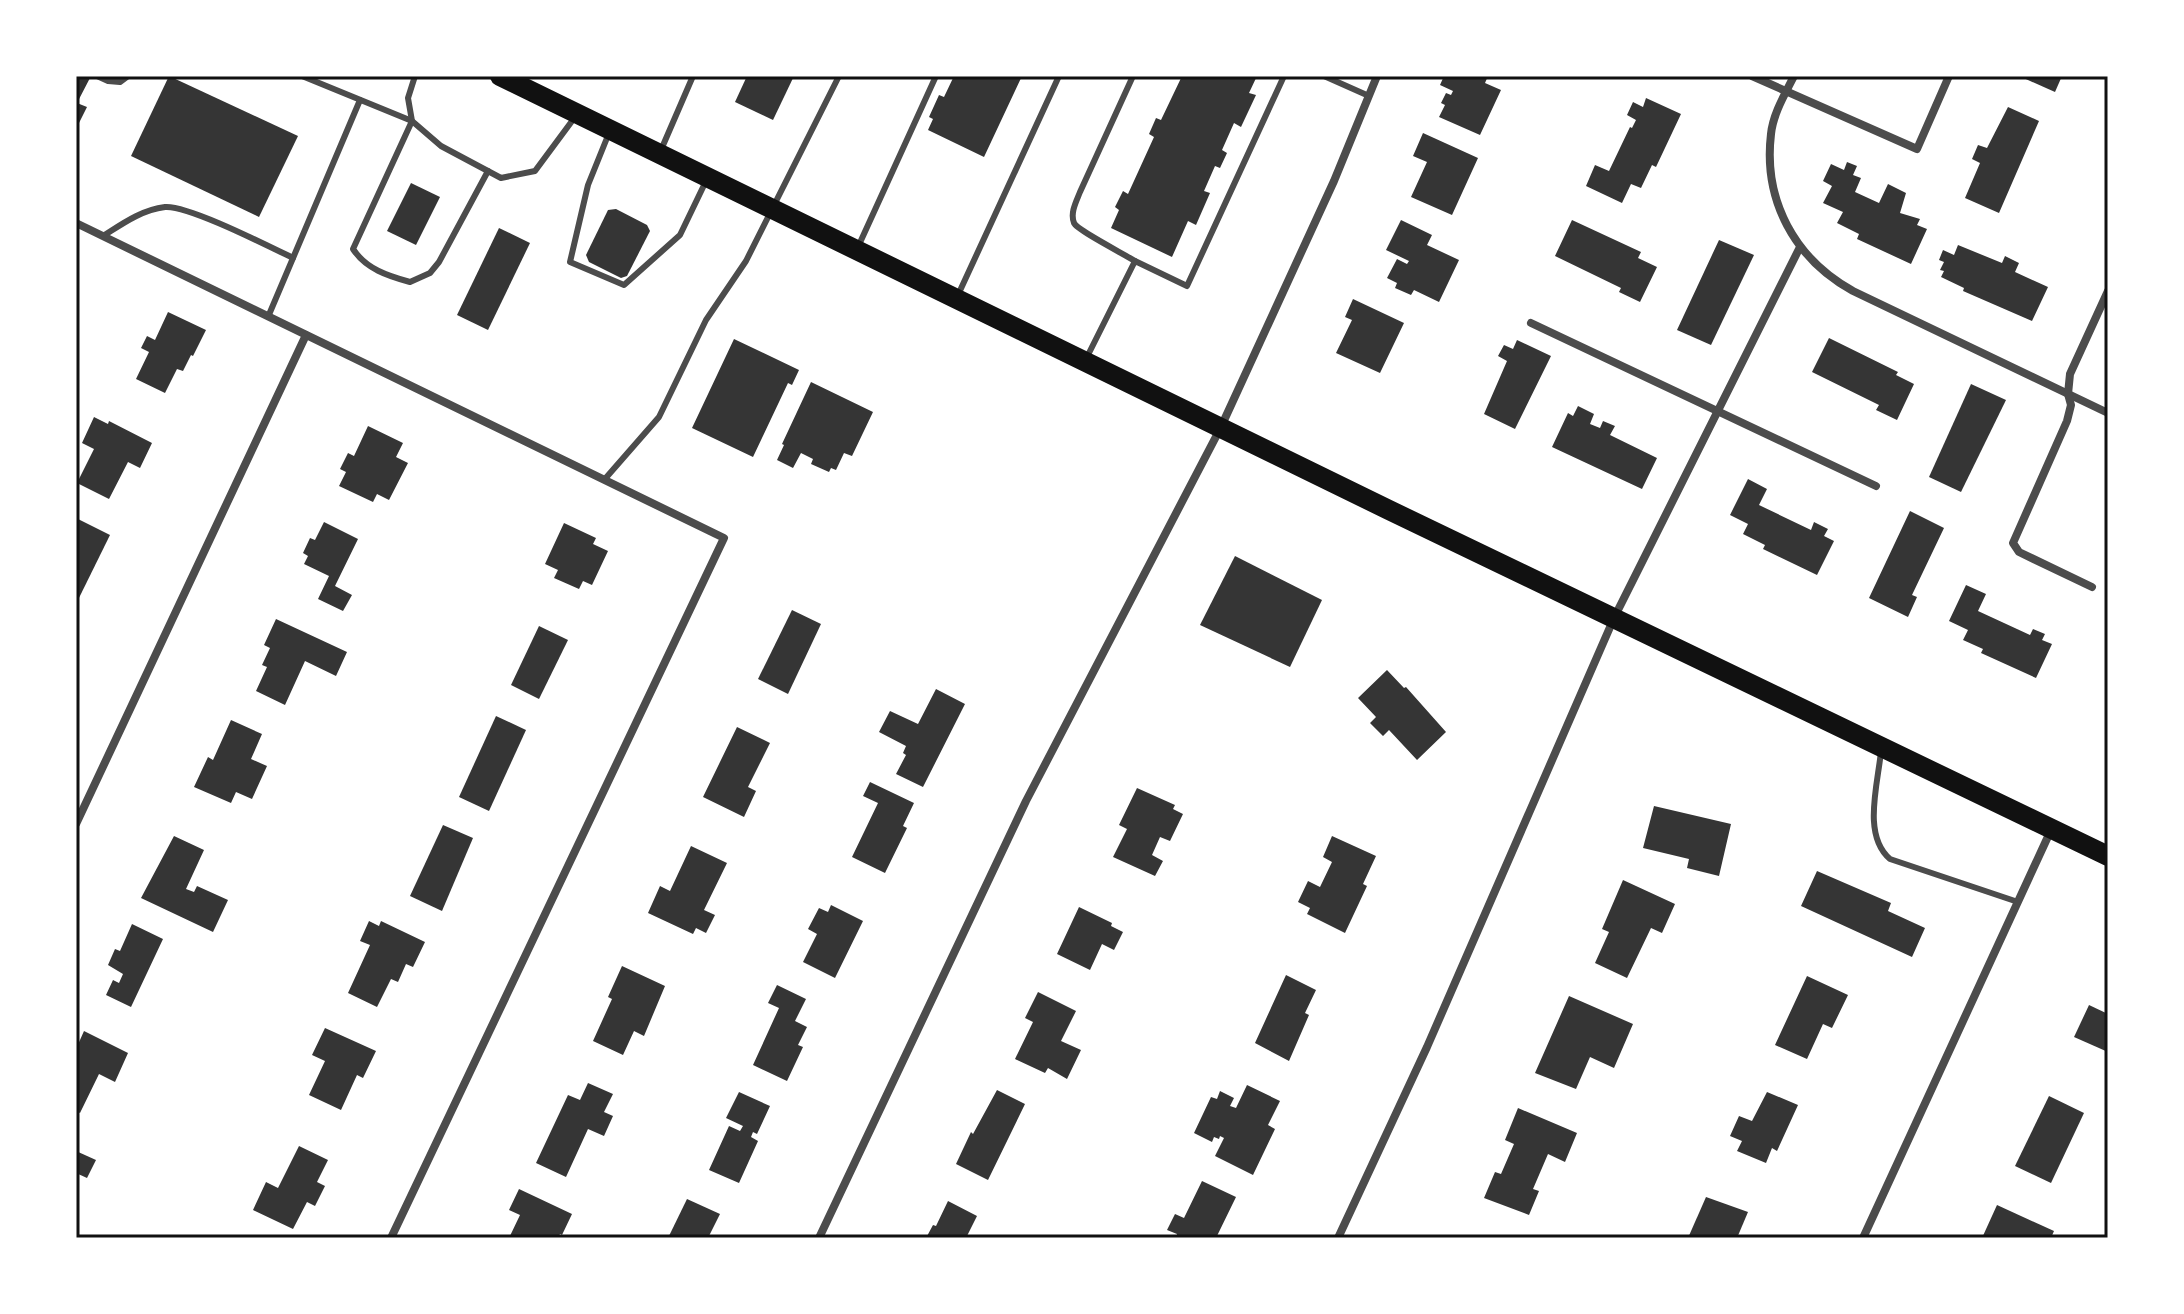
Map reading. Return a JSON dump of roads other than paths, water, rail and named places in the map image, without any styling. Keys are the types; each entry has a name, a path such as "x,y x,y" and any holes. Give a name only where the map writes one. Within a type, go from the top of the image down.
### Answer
{"main road":[{"path":"500,76 532,87 577,114 2108,856"}],"street":[{"path":"819,1238 1026,801 1221,427 1334,181 1377,76"},
{"path":"1752,76 1917,149 1949,76"},
{"path":"1794,76 1771,133 1769,169 1777,204 1800,247 1823,271 1853,291 2108,413"},
{"path":"76,223 724,538 391,1238"},
{"path":"1338,1238 1427,1047 1614,618 1800,247"},
{"path":"2092,587 2019,552 2013,546 2013,538 2067,421 2071,405 2068,394 2070,374 2108,291"},
{"path":"1531,323 1876,486"},
{"path":"76,824 306,335"},
{"path":"1863,1238 2051,829"}],"lane":[{"path":"97,76 120,82 128,76"},
{"path":"302,76 412,121 441,146 501,178 535,171 577,114"},
{"path":"415,76 408,98 412,121 353,249 363,262 391,276 410,282 420,279 439,262 488,171"},
{"path":"660,154 693,76"},
{"path":"604,480 659,417 706,320 746,261 839,76"},
{"path":"857,250 936,76"},
{"path":"957,298 1059,76"},
{"path":"1133,76 1080,192 1073,221 1078,228 1135,261 1187,286 1284,76"},
{"path":"1324,76 1369,96"},
{"path":"268,317 360,100"},
{"path":"611,130 588,185 570,262 624,285 680,235 708,177"},
{"path":"103,236 148,211 169,207 218,223 293,258"},
{"path":"1085,361 1135,261"},
{"path":"1882,747 1875,818 1876,838 1881,851 1890,859 2018,902"}]}
